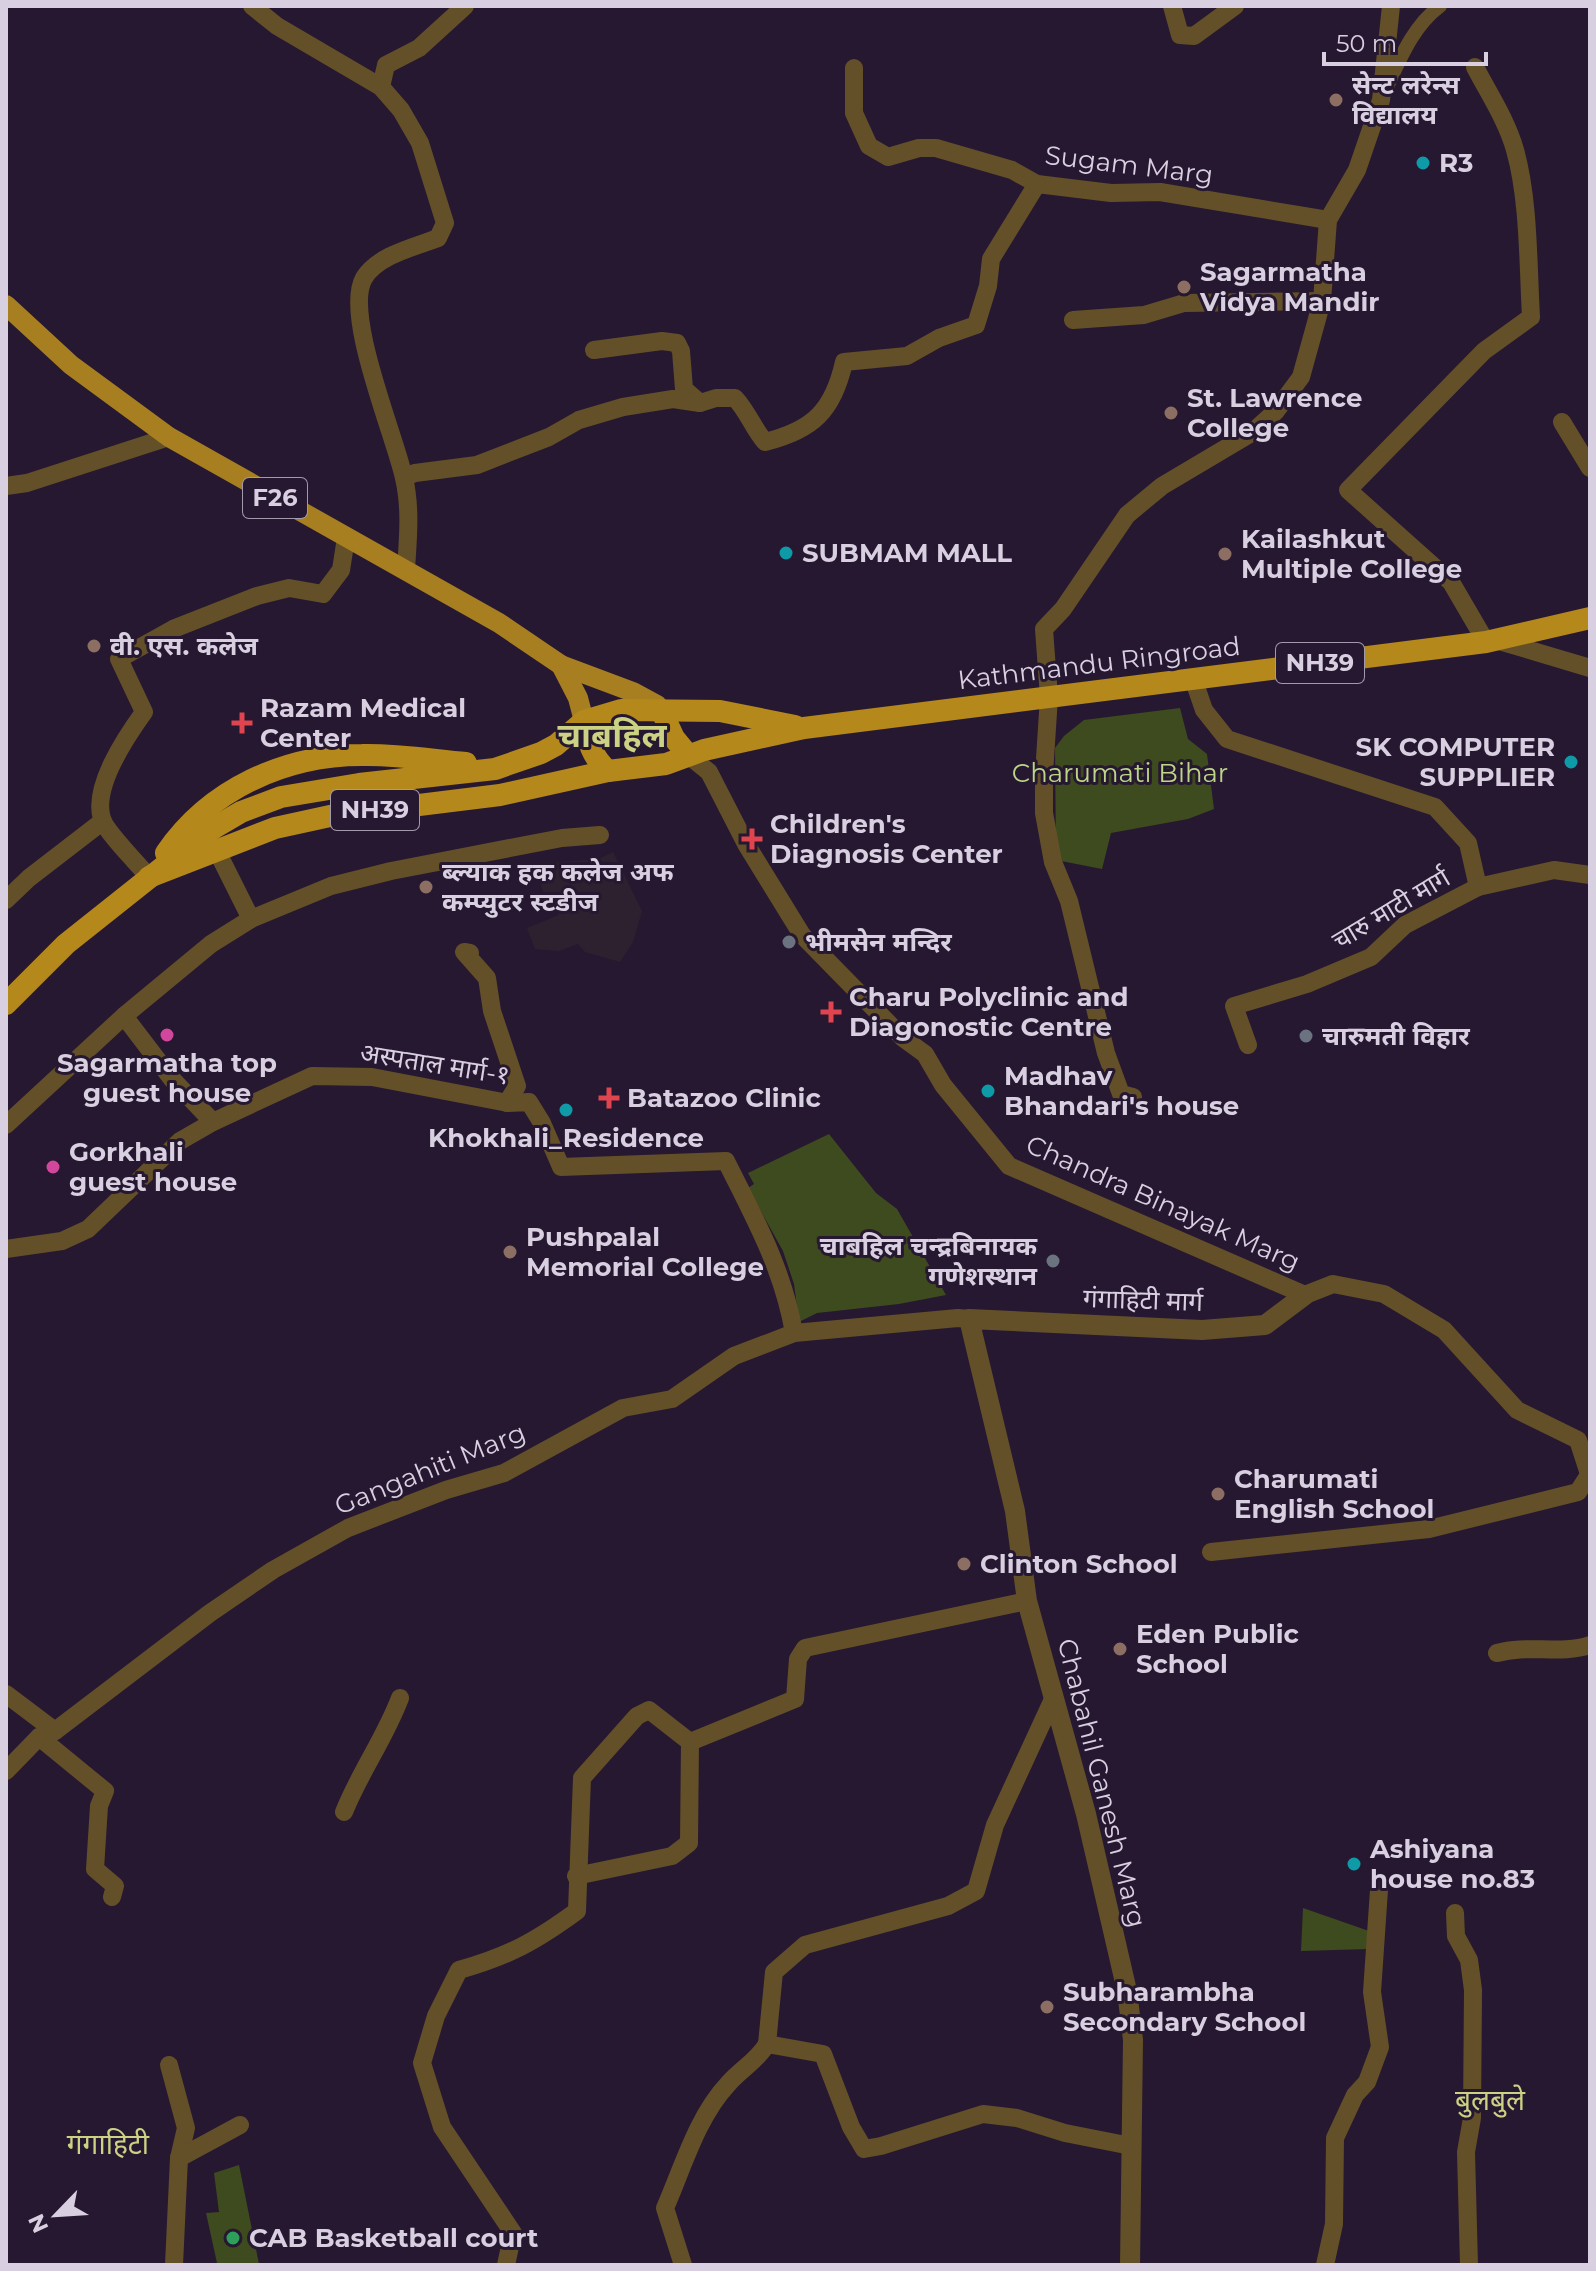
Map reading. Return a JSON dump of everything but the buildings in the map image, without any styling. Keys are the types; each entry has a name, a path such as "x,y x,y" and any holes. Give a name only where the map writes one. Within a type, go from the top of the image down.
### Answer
{"highway":[{"name":"Kathmandu Ringroad","path":"211,841 330,816 500,795 608,771 666,764 688,755 804,728 1491,641 1590,618"},
{"name":"Kathmandu Ringroad","path":"6,1004 66,944 149,877 211,841 241,812 281,797 359,784 495,769 556,745 584,721 621,710 720,711 804,728"},
{"path":"662,712 674,738 688,755"},
{"path":"584,721 587,741 597,762 608,771"},
{"path":"149,877 175,838 213,801 261,774 307,761 361,754 467,763 495,769"}],"main road":[{"name":"F26","path":"6,305 71,365 169,437 499,623 561,665"},
{"path":"561,665 633,692 657,705 662,712"},
{"path":"561,665 578,698 584,721"}],"street":[{"path":"252,6 277,26 381,87 401,110 420,143 445,223 438,238 374,266 363,279 359,299 371,375 410,475 406,569"},
{"path":"381,87 386,65 419,48 465,6"},
{"path":"1172,6 1180,35 1194,36 1235,6"},
{"path":"1381,100 1391,6"},
{"path":"1133,1097 1121,1094 1106,1053 1069,901 1053,862 1044,800 1049,697 1044,629 1063,609 1127,515 1162,486 1253,432 1276,411 1301,377 1322,301 1328,220 1357,170 1381,100 1404,51 1426,16 1440,6"},
{"path":"1475,67 1516,151 1531,317 1484,351 1348,490 1451,582 1491,641 1590,668"},
{"name":"Sugam Marg","path":"854,68 854,113 869,146 888,157 919,148 936,148 1012,170 1037,184 1111,193 1160,192 1328,220"},
{"path":"410,475 477,465 549,437 579,420 623,407 673,399 700,403 716,398 735,398 765,442 816,422 839,383 844,362 907,356 939,338 976,325 988,286 991,259 1037,184"},
{"path":"1073,320 1144,315 1184,303 1322,301"},
{"path":"594,350 662,341 677,343 681,351 684,389 700,403"},
{"path":"1562,422 1590,468"},
{"path":"6,486 27,483 169,437"},
{"path":"149,877 103,821 100,801 118,750 144,712 119,659 173,629 257,596 289,588 323,594 341,570 346,538"},
{"path":"1193,678 1204,710 1227,739 1435,807 1468,843 1478,887 1554,870 1590,875"},
{"name":"Chandra Binayak Marg","path":"688,755 709,772 746,844 802,935 903,1038 925,1054 943,1085 1009,1166 1305,1295 1333,1284 1384,1294 1444,1330 1517,1410 1584,1439"},
{"path":"6,900 29,878 103,821"},
{"path":"6,1125 124,1016 211,944 251,919 331,886 391,871 562,838 600,835"},
{"path":"211,841 251,919"},
{"name":"चारु माटी मार्ग","path":"1248,1045 1234,1006 1263,1000 1371,957 1405,925 1478,887"},
{"path":"470,953 464,952 487,978 492,1011 513,1066 517,1086 507,1103"},
{"path":"124,1016 172,1079 213,1122"},
{"name":"अस्पताल मार्ग-१","path":"6,1249 62,1241 88,1229 180,1141 213,1122 312,1076 372,1077 507,1103 529,1102 561,1167 726,1161 772,1253 788,1299 794,1333"},
{"name":"गंगाहिटी मार्ग","path":"969,1319 1202,1330 1233,1328 1265,1325 1305,1295"},
{"name":"Gangahiti Marg","path":"6,1771 47,1734 223,1604 273,1570 348,1528 446,1490 504,1473 623,1408 672,1399 734,1356 794,1333 969,1319"},
{"name":"Chabahil Ganesh Marg","path":"969,1319 1015,1511 1027,1601 1086,1814 1127,1991 1133,2040 1130,2265"},
{"path":"1211,1552 1429,1529 1578,1492 1590,1476 1584,1439"},
{"path":"690,1742 795,1699 798,1659 805,1648 1027,1601"},
{"path":"1497,1653 1515,1648 1575,1650 1590,1645"},
{"path":"6,1694 105,1791 99,1806 95,1869 115,1886 112,1897"},
{"path":"683,2265 665,2208 704,2119 727,2084 758,2058 767,2044 774,1972 805,1945 948,1906 976,1891 995,1825 1054,1697"},
{"path":"344,1812 390,1726 400,1698"},
{"path":"506,2265 513,2233 442,2127 422,2063 436,2016 459,1970 497,1960 537,1940 577,1911 582,1778 637,1716 649,1710 690,1742"},
{"path":"576,1876 672,1856 689,1843 690,1742"},
{"path":"1325,2265 1334,2224 1335,2138 1355,2095 1367,2082 1380,2047 1372,1992 1379,1890"},
{"path":"1455,1913 1456,1936 1469,1960 1473,1990 1472,2118 1466,2152 1469,2265"},
{"path":"767,2044 823,2054 851,2127 864,2149 983,2114 1017,2118 1065,2133 1131,2146"},
{"path":"169,2065 186,2128 179,2158 174,2265"},
{"path":"179,2158 240,2125"}],"shaded area":[{"path":"613,852 642,911 633,942 620,962 585,952 578,944 559,951 535,949 527,928 559,915 543,891 533,864 599,859"}],"green space":[{"name":"Charumati Bihar","path":"1180,708 1188,739 1207,754 1214,809 1188,819 1111,833 1102,869 1056,860 1055,748 1064,736 1084,720"},
{"path":"829,1134 876,1193 897,1209 946,1295 899,1304 817,1313 799,1322 794,1284 783,1251 748,1188 754,1184 748,1173"},
{"path":"1303,1908 1369,1931 1368,1949 1301,1951"},
{"name":"CAB Basketball court","path":"239,2165 259,2264 217,2263 206,2213 219,2212 214,2173"}],"place":[{"name":"सेन्ट लरेन्स विद्यालय","path":"1336,100"},
{"name":"R3","path":"1423,163"},
{"name":"Sagarmatha Vidya Mandir","path":"1184,287"},
{"name":"St. Lawrence College","path":"1171,413"},
{"name":"SUBMAM MALL","path":"786,553"},
{"name":"Kailashkut Multiple College","path":"1225,554"},
{"name":"वी. एस. कलेज","path":"94,646"},
{"name":"Razam Medical Center","path":"242,723"},
{"name":"SK COMPUTER SUPPLIER","path":"1571,762"},
{"name":"Children's Diagnosis Center","path":"752,839"},
{"name":"ब्ल्याक हक कलेज अफ कम्प्युटर स्टडीज","path":"426,887"},
{"name":"भीमसेन मन्दिर","path":"789,942"},
{"name":"Charu Polyclinic and Diagonostic Centre","path":"831,1012"},
{"name":"Sagarmatha top guest house","path":"167,1035"},
{"name":"चारुमती विहार","path":"1306,1036"},
{"name":"Madhav Bhandari's house","path":"988,1091"},
{"name":"Batazoo Clinic","path":"609,1098"},
{"name":"Khokhali_Residence","path":"566,1110"},
{"name":"Gorkhali guest house","path":"53,1167"},
{"name":"Pushpalal Memorial College","path":"510,1252"},
{"name":"चाबहिल चन्द्रबिनायक गणेशस्थान","path":"1053,1261"},
{"name":"Charumati English School","path":"1218,1494"},
{"name":"Clinton School","path":"964,1564"},
{"name":"Eden Public School","path":"1120,1649"},
{"name":"Ashiyana house no.83","path":"1354,1864"},
{"name":"Subharambha Secondary School","path":"1047,2007"},
{"name":"CAB Basketball court","path":"233,2238"}],"district":[{"name":"चाबहिल","path":"612,735"},
{"name":"बुलबुले","path":"1490,2100"},
{"name":"गंगाहिटी","path":"108,2144"}]}
